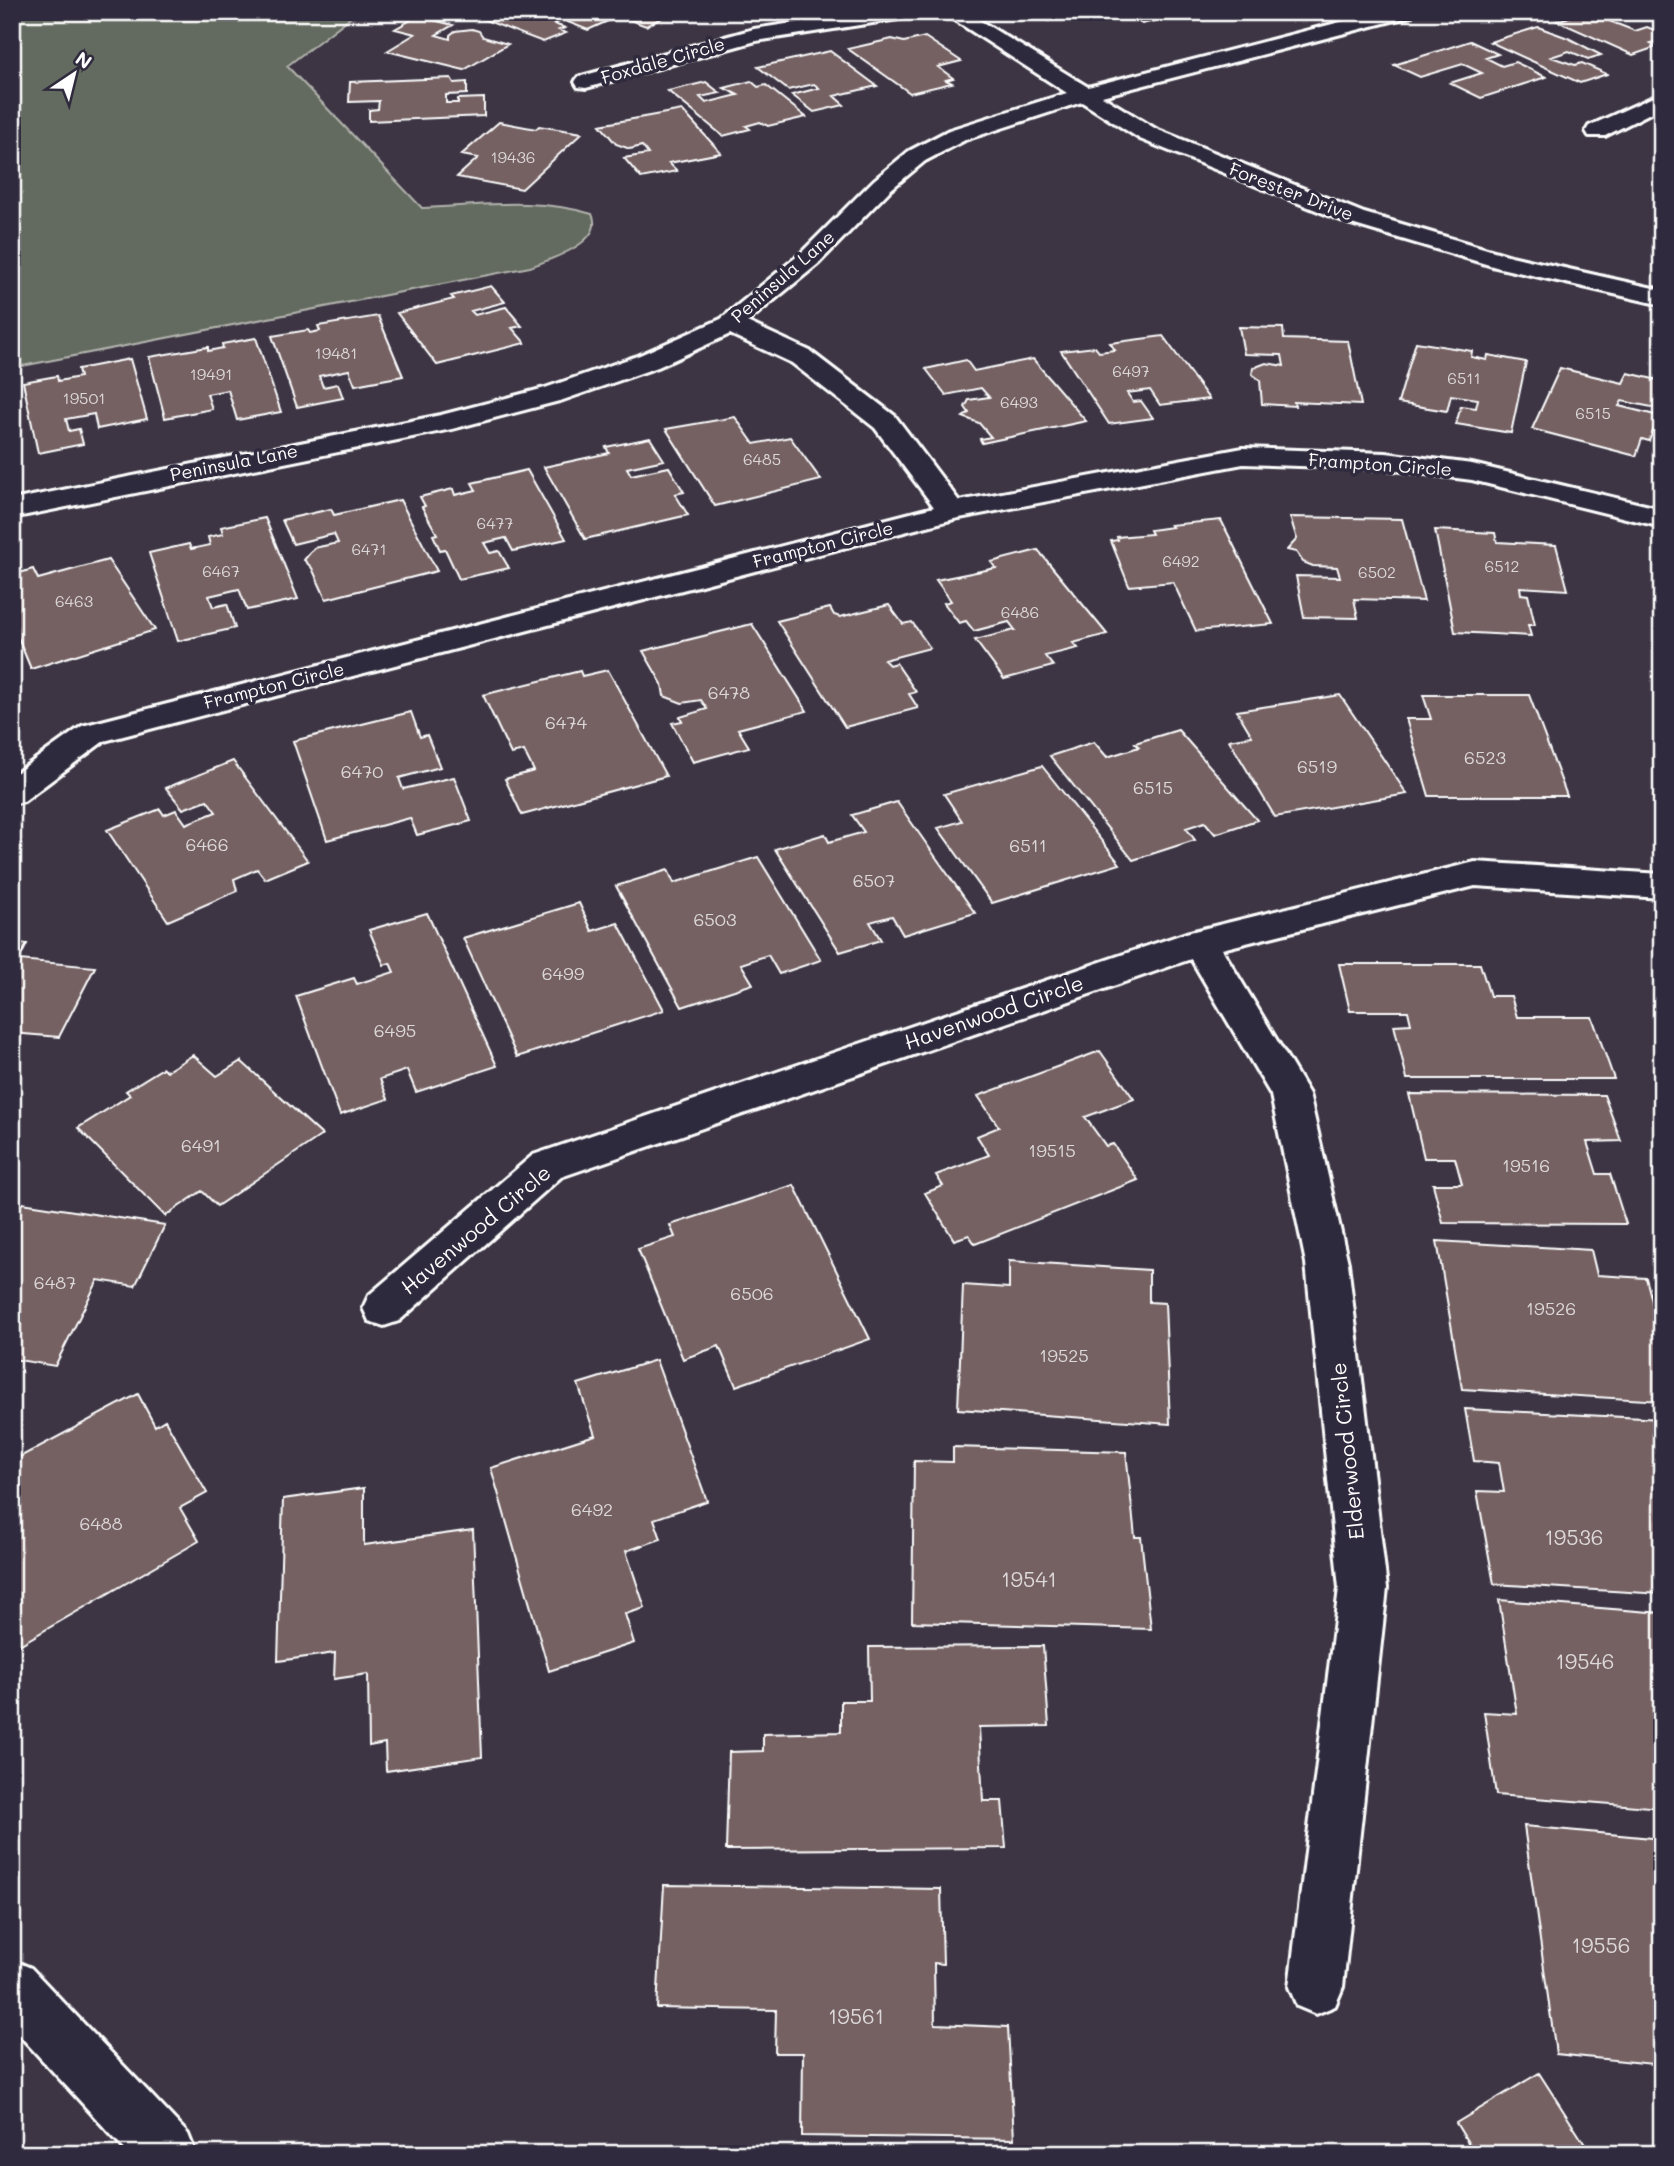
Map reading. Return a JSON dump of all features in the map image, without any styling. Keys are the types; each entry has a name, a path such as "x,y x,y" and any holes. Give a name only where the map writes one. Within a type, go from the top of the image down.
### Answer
{"street":[{"name":"Foxdale Circle","path":"586,82 754,35 905,12"},
{"name":"Forester Drive","path":"952,12 1147,134 1240,173 1356,218 1505,262 1662,298"},
{"name":"Peninsula Lane","path":"12,509 442,423 554,394 649,361 730,324 809,259 882,185 917,156 957,135 1082,95 1404,12"},
{"path":"1597,131 1662,99"},
{"path":"730,324 801,357 885,422 953,512"},
{"name":"Frampton Circle","path":"12,793 93,733 953,512 1243,456 1386,461 1472,472 1662,518"},
{"name":"Havenwood Circle","path":"384,1308 547,1166 1199,942 1475,874 1662,886"},
{"name":"Elderwood Circle","path":"1199,942 1290,1094 1328,1263 1363,1588 1316,1987"},
{"path":"12,1987 168,2154"}],"shaded area":[{"path":"12,12 373,12 351,17 287,66 422,208 529,204 571,209 592,214 594,224 591,233 573,248 530,267 12,368"}],"building":[{"path":"489,12 587,12 610,20 588,30 563,20 554,24 565,28 559,30 566,33 543,42 477,17"},
{"path":"609,12 674,12 646,26"},
{"path":"1030,12 1109,12 1111,14 1048,21"},
{"path":"1122,12 1174,12 1166,14 1171,17 1142,24"},
{"path":"1584,12 1612,12 1625,18 1612,22 1635,31 1647,27 1662,33 1662,39 1651,43 1659,46 1633,55 1557,21"},
{"path":"418,16 453,25 436,35 450,39 450,35 455,31 472,29 479,31 483,37 508,44 464,70 387,51 415,34 395,29"},
{"path":"1538,27 1568,38 1601,55 1588,59 1569,51 1551,57 1575,65 1582,63 1607,74 1580,83 1490,42"},
{"path":"925,37 961,61 938,67 953,78 946,80 952,83 910,93 848,49 892,39 904,42"},
{"path":"1470,41 1498,54 1486,58 1502,66 1515,62 1546,77 1481,98 1450,83 1482,73 1463,64 1420,77 1394,65"},
{"path":"830,51 877,86 834,96 844,105 814,112 792,95 819,88 814,84 788,90 758,67"},
{"path":"451,78 454,83 467,82 467,94 446,95 446,103 458,103 458,99 484,98 484,116 369,121 369,110 378,109 379,101 349,102 350,82"},
{"path":"751,81 758,87 766,85 806,117 768,126 760,122 746,126 750,129 723,136 668,91 706,82 720,93 700,97 706,103 738,95 724,88"},
{"path":"682,110 721,153 669,163 677,171 641,178 624,158 648,154 642,146 630,149 616,144 600,125"},
{"path":"499,122 582,133 522,189 457,177 478,158 461,155"},
{"path":"491,286 505,302 471,311 475,315 506,307 522,326 512,328 525,343 437,365 397,313 454,299 451,296"},
{"path":"378,316 403,376 355,385 349,370 319,376 323,387 338,384 343,398 297,407 272,336 308,330 310,333 320,331 318,326"},
{"path":"1239,327 1283,328 1284,339 1348,341 1361,405 1294,402 1295,406 1262,404 1260,380 1252,374 1253,368 1266,363 1284,366 1282,355 1244,354"},
{"path":"1163,336 1209,399 1160,405 1150,390 1127,393 1133,402 1141,401 1153,418 1109,424 1061,351 1095,347 1099,352 1115,350 1110,343"},
{"path":"256,338 281,412 237,420 228,390 207,394 212,409 165,418 149,357 208,347 208,351 223,348 222,344"},
{"path":"1416,342 1472,351 1471,357 1487,360 1488,355 1526,362 1511,433 1456,424 1461,406 1476,408 1478,399 1451,395 1447,411 1398,403"},
{"path":"130,359 147,419 97,429 94,414 66,419 69,431 79,429 83,444 38,453 23,382 57,376 58,381 80,377 78,369"},
{"path":"1033,359 1086,421 982,443 980,439 991,437 979,423 963,417 969,413 965,407 969,400 989,397 981,388 946,395 926,369 966,360 974,371"},
{"path":"1560,368 1623,383 1628,373 1662,381 1662,409 1622,401 1619,406 1659,416 1649,441 1642,439 1636,456 1532,429"},
{"path":"735,417 754,444 790,437 821,480 715,506 666,429"},
{"path":"650,438 664,460 627,468 631,475 669,467 684,492 675,494 688,515 585,539 544,467 609,453 606,447"},
{"path":"527,470 566,539 513,551 506,538 484,543 490,553 499,551 509,568 459,579 445,549 440,550 433,535 437,534 422,507 425,506 420,497 453,489 455,495 476,490 472,483"},
{"path":"400,500 437,571 326,599 312,568 304,560 314,548 338,543 334,534 293,544 282,520 331,509 334,515"},
{"path":"1290,517 1402,519 1424,601 1354,599 1358,618 1304,617 1296,576 1340,577 1337,567 1313,566 1303,562 1296,552 1287,550 1297,539"},
{"path":"265,518 298,599 247,610 239,589 209,596 213,607 227,604 235,628 178,641 149,553 189,544 191,549 210,545 208,537 223,534 221,527"},
{"path":"1221,520 1273,624 1196,631 1173,582 1129,586 1111,541 1118,540 1117,537 1152,534 1150,530 1172,527 1170,525"},
{"path":"1435,530 1495,533 1497,542 1556,545 1568,590 1520,587 1521,594 1528,595 1535,625 1528,625 1531,636 1455,632"},
{"path":"1038,550 1107,634 1073,643 1078,648 1045,656 1053,666 1004,679 975,640 1015,630 1009,622 974,631 966,621 959,623 944,603 951,601 936,580 996,568 991,562"},
{"path":"108,560 155,630 31,669 12,623 12,575 33,569 38,579"},
{"path":"889,605 903,624 912,622 930,648 884,660 889,665 896,663 916,692 909,694 918,708 845,727 777,621 830,608 834,615 840,617"},
{"path":"752,624 807,711 738,729 749,747 693,762 672,723 682,721 680,717 707,709 701,700 682,703 664,696 662,684 643,651"},
{"path":"608,670 666,776 522,815 505,779 534,771 524,751 511,754 483,695 580,671 582,676"},
{"path":"1340,695 1407,794 1275,817 1229,740 1252,736 1237,711"},
{"path":"1423,695 1529,695 1567,796 1429,796 1406,719 1431,719"},
{"path":"411,712 420,737 427,735 440,767 399,778 403,789 454,777 471,821 417,835 410,818 327,840 293,741"},
{"path":"1178,730 1257,820 1215,834 1205,822 1186,828 1195,840 1133,860 1050,756 1094,742 1107,757 1139,747 1135,743"},
{"path":"233,761 308,861 265,879 257,869 234,879 237,891 168,921 107,830 160,809 164,815 176,810 186,824 216,812 207,800 183,809 166,788"},
{"path":"1042,766 1120,864 992,903 938,828 962,821 944,794"},
{"path":"897,802 975,913 903,935 892,916 870,922 881,940 840,952 775,849 825,834 829,842 864,832 852,815"},
{"path":"758,857 821,960 779,974 768,955 741,964 753,984 682,1007 616,886 668,870 674,883"},
{"path":"579,903 592,931 618,923 664,1010 517,1057 463,938"},
{"path":"427,913 497,1066 416,1092 407,1070 380,1079 388,1099 340,1115 296,996 354,978 357,984 394,972 390,963 384,965 369,930"},
{"path":"12,943 27,944 19,960 95,967 59,1037 12,1033"},
{"path":"1339,964 1480,964 1490,996 1511,996 1517,1017 1592,1017 1614,1079 1407,1079 1394,1025 1411,1024 1408,1011 1350,1011"},
{"path":"1100,1051 1134,1099 1085,1117 1106,1146 1113,1144 1138,1180 975,1244 969,1235 954,1240 925,1193 943,1186 936,1175 989,1155 977,1136 999,1127 978,1096"},
{"path":"193,1055 217,1076 241,1061 322,1135 217,1206 202,1191 165,1216 78,1128 130,1095 126,1091 163,1068 167,1071"},
{"path":"1409,1094 1604,1095 1621,1141 1587,1142 1597,1174 1610,1174 1626,1224 1443,1223 1433,1184 1462,1184 1455,1158 1424,1158"},
{"path":"794,1185 870,1339 736,1386 719,1346 683,1359 638,1249 675,1237 670,1225"},
{"path":"22,1203 165,1225 135,1286 98,1280 55,1366 12,1359 12,1220"},
{"path":"1437,1241 1591,1250 1597,1275 1646,1278 1662,1339 1662,1401 1462,1389"},
{"path":"1009,1261 1149,1270 1149,1302 1165,1303 1170,1424 958,1409 963,1285 1009,1288"},
{"path":"656,1360 707,1501 654,1519 661,1539 626,1551 645,1608 625,1614 634,1643 549,1671 491,1468 595,1435 578,1384"},
{"path":"138,1394 155,1426 165,1420 207,1493 180,1508 199,1541 14,1648 12,1461"},
{"path":"1465,1409 1662,1419 1662,1594 1494,1584 1477,1491 1504,1492 1499,1463 1474,1461"},
{"path":"953,1447 1126,1452 1135,1537 1141,1537 1151,1629 912,1622 914,1461 953,1462"},
{"path":"364,1488 364,1545 473,1530 482,1757 386,1771 385,1743 369,1746 368,1674 334,1679 335,1653 278,1661 283,1499"},
{"path":"1499,1600 1662,1613 1662,1808 1496,1795 1484,1712 1517,1714"},
{"path":"1043,1646 1049,1726 979,1727 983,1801 1002,1801 1006,1848 726,1850 729,1752 763,1751 763,1734 841,1732 841,1701 870,1701 869,1647"},
{"path":"1524,1826 1662,1839 1662,2065 1556,2054"},
{"path":"664,1885 941,1889 943,1964 934,1963 935,2024 1008,2027 1014,2139 802,2136 803,2053 775,2053 776,2010 657,2008"},
{"path":"1539,2073 1591,2154 1475,2154 1456,2123"}]}
